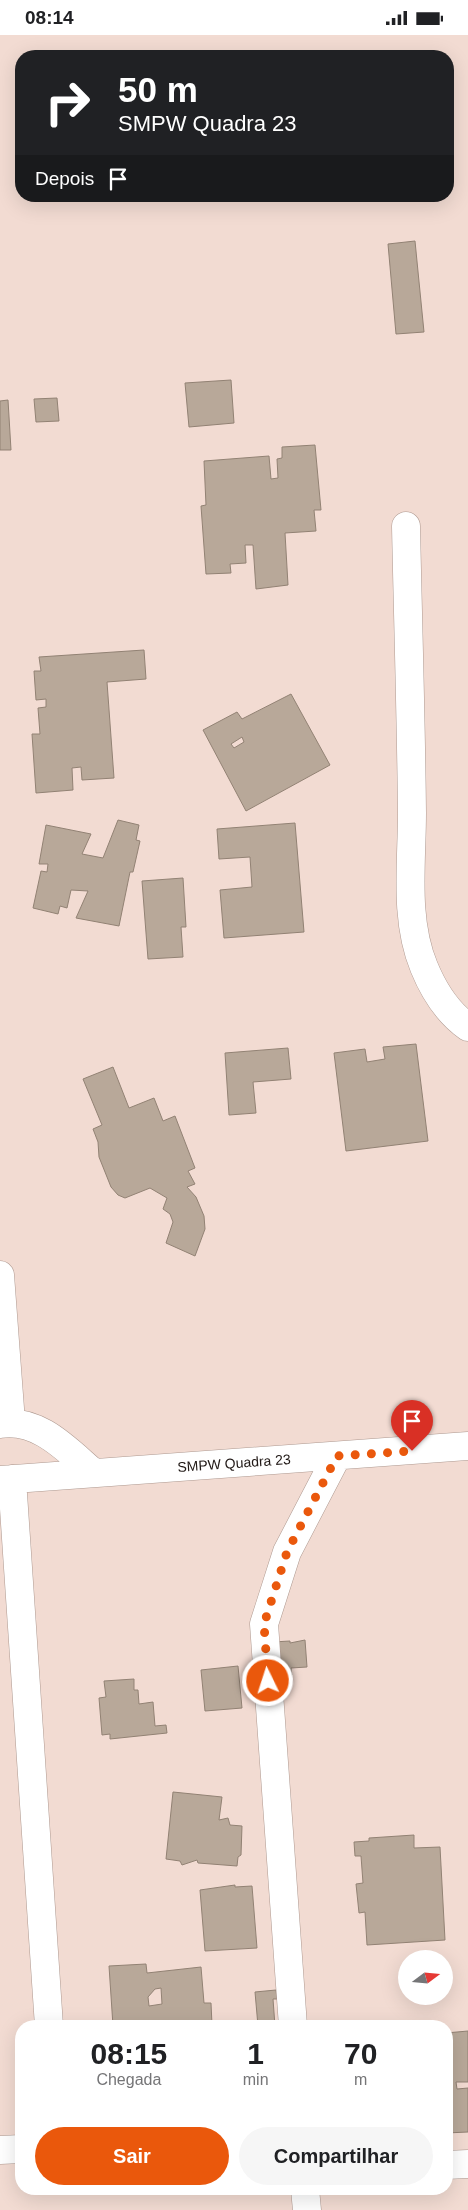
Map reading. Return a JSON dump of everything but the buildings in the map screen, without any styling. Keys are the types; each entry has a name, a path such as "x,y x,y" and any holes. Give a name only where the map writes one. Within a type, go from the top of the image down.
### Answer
{"street":[{"path":"406,525 412,815 411,884 414,927 423,966 440,998 459,1021 468,1027"},
{"path":"0,1275 5,1423 39,1430 94,1473"},
{"name":"SMPW Quadra 23","path":"6,1480 468,1446"},
{"path":"293,2020 264,1624 287,1552 337,1456"},
{"path":"6,1480 49,2020"},
{"path":"0,2150 15,2149"},
{"path":"453,2165 468,2164"},
{"path":"306,2195 307,2210"}],"route":[{"path":"268,1681 264,1624 287,1552 337,1456 412,1451"}]}
